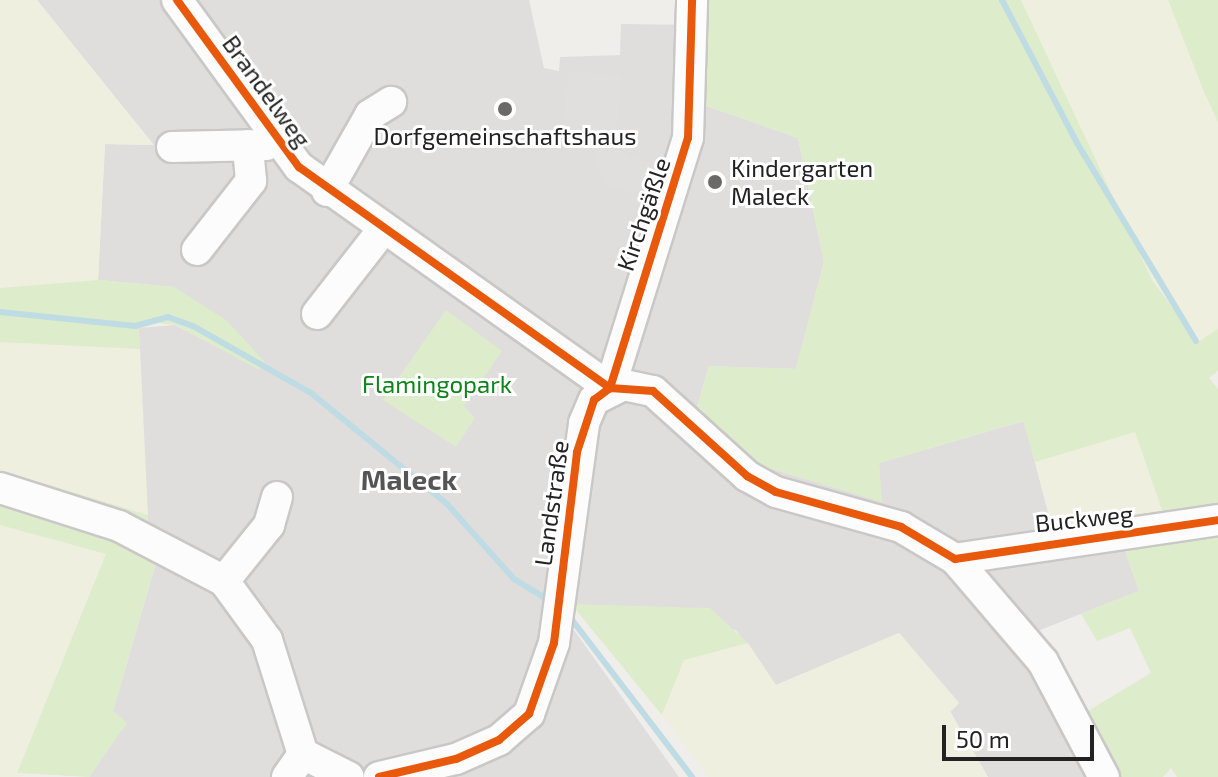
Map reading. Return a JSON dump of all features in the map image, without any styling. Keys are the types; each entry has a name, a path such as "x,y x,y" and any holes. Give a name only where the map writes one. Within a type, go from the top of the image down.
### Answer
{"street":[{"name":"Brandelweg","path":"177,0 279,145 327,191 381,232 610,388"},
{"name":"Kirchgäßle","path":"610,388 688,138 692,0"},
{"name":"Brandelweg","path":"327,191 370,115 391,102"},
{"name":"Brandelweg","path":"197,250 251,181 248,145"},
{"name":"Brandelweg","path":"172,147 279,145"},
{"path":"317,314 381,232"},
{"path":"610,388 653,391 747,476 776,492 901,527 955,559 1043,662 1103,777"},
{"name":"Landstraße","path":"379,777 456,759 499,740 529,714 554,643 580,438 594,400 610,388"},
{"path":"0,488 119,526 224,581 267,640 295,766 349,777"},
{"path":"224,581 269,525 277,497"},
{"name":"Buckweg","path":"955,559 1218,520"}],"shaded area":[{"name":"Maleck","path":"37,0 529,0 544,68 559,71 560,57 620,55 621,24 700,25 698,103 798,138 824,262 796,369 709,366 697,407 761,466 881,501 879,463 1024,421 1052,527 1114,518 1139,591 1035,632 1121,777 988,777 950,711 959,703 899,633 776,685 736,630 572,604 569,623 679,777 89,777 126,723 113,711 159,552 149,549 138,328 175,325 259,369 264,361 174,287 98,280 105,144 153,145"},
{"path":"568,72 622,75 616,131 628,156 680,171 672,205 605,184 590,138 579,120 565,119"}],"green space":[{"path":"0,0 37,0 154,145 105,144 98,280 0,288"},
{"path":"698,0 1021,0 1152,280 1198,342 1218,329 1218,371 1209,378 1218,389 1218,777 1177,777 1171,768 1163,777 1121,777 1081,715 1151,673 1130,628 1097,641 1081,614 1139,591 1119,532 1169,530 1135,432 1035,462 1023,421 879,463 882,502 761,466 697,407 709,366 796,369 824,262 798,138 698,103"},
{"path":"1021,0 1168,0 1218,122 1218,329 1202,341 1152,280"},
{"path":"1168,0 1218,0 1218,122 1204,92"},
{"path":"98,280 174,287 226,320 264,361 259,370 176,325 158,323 139,328 140,349 0,342 0,288"},
{"name":"Flamingopark","path":"446,310 502,351 464,406 475,418 456,447 383,400"},
{"path":"77,341 140,349 148,515 0,470 0,342"},
{"path":"1135,431 1169,530 1119,532 1113,519 1052,528 1035,462"},
{"path":"0,470 148,515 149,549 159,551 113,711 127,723 89,777 17,773 106,554 0,525"},
{"path":"0,525 106,554 18,772 23,777 0,777"},
{"path":"571,604 710,608 748,643 684,660 662,715"},
{"path":"899,633 959,703 950,712 988,777 708,777 662,715 684,660 710,648 748,643 776,685"}],"waterway":[{"path":"1002,0 1077,143 1196,341"},
{"path":"0,312 135,326 168,317 193,326 311,393 447,504 514,579 550,601"},
{"path":"566,612 692,777"}],"cycle path":[{"path":"177,0 299,167 610,388"},
{"path":"610,388 688,138 692,0"},
{"path":"379,777 456,759 499,740 529,714 554,643 577,452 594,400 610,388 653,391 747,476 776,492 901,527 955,559 1218,520"}],"place":[{"name":"Dorfgemeinschaftshaus","path":"505,109"},
{"name":"Kindergarten Maleck","path":"715,182"}],"district":[{"name":"Maleck","path":"409,479"}]}
